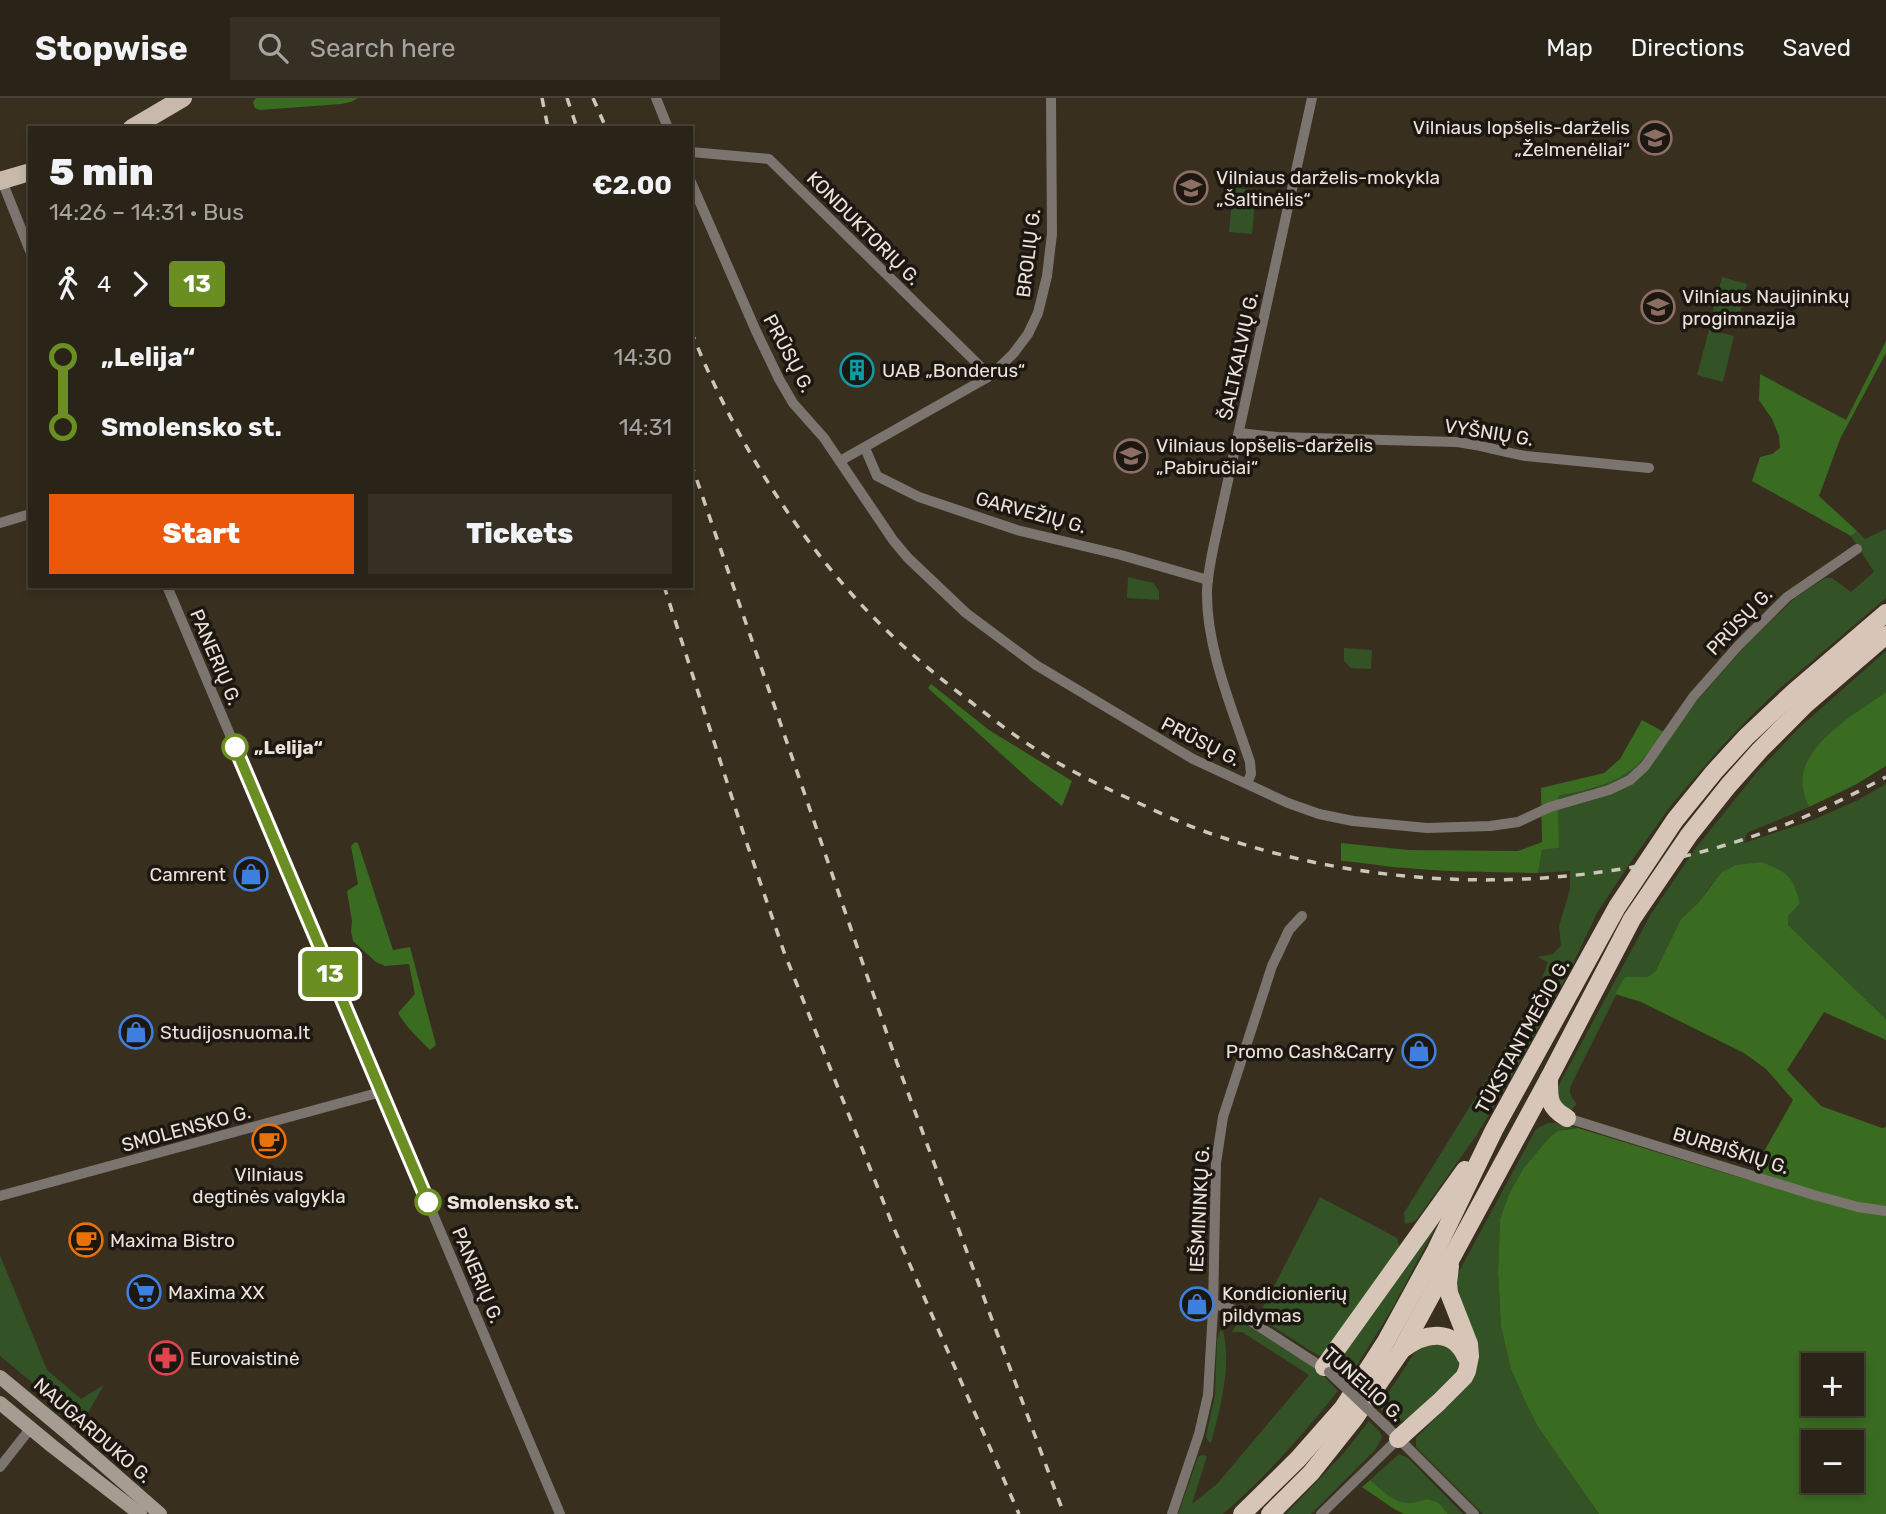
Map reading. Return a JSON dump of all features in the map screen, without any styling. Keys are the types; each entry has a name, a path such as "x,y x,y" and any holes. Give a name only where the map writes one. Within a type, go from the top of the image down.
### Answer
{"highway":[{"path":"1879,631 1886,605"},
{"name":"TŪKSTANTMEČIO G.","path":"1270,1514 1311,1473 1354,1419 1401,1351 1632,919 1689,835 1760,750 1879,631 1886,613"},
{"name":"TŪKSTANTMEČIO G.","path":"1242,1514 1298,1459 1343,1409 1385,1343 1430,1262 1494,1130 1617,907 1675,820 1746,737 1795,691 1879,631"},
{"path":"1549,1078 1549,1098 1554,1110 1567,1118"},
{"path":"1522,1128 1549,1118 1567,1118"},
{"path":"1326,1370 1494,1130"},
{"path":"1392,1433 1464,1377 1469,1364 1469,1344 1452,1302 1448,1283 1448,1271 1453,1255"},
{"path":"1401,1351 1425,1336 1443,1336 1459,1344 1469,1364"}],"main road":[{"path":"135,126 183,98"},
{"path":"1,179 28,172"},
{"name":"NAUGARDUKO G.","path":"0,1377 160,1514"},
{"name":"NAUGARDUKO G.","path":"0,1403 140,1514"}],"street":[{"path":"656,98 667,126"},
{"name":"BROLIŲ G.","path":"840,461 990,376 1013,354 1027,334 1038,313 1047,276 1052,234 1051,98"},
{"name":"ŠALTKALVIŲ G.","path":"1247,783 1251,774 1250,762 1213,645 1208,580 1312,98"},
{"name":"KONDUKTORIŲ G.","path":"693,152 769,159 990,376"},
{"path":"1,179 28,246"},
{"name":"PRŪSŲ G.","path":"693,186 779,379 908,558 966,613 1035,665 1193,759 1296,806 1320,814 1353,821 1452,828 1490,826 1518,822 1550,807 1609,790 1638,774 1693,696 1787,597 1857,549"},
{"name":"VYŠNIŲ G.","path":"1240,433 1277,437 1475,443 1526,456 1649,468"},
{"path":"858,489 877,476 865,448"},
{"name":"GARVEŽIŲ G.","path":"877,476 919,497 1017,530 1121,555 1208,580"},
{"path":"0,523 28,515"},
{"name":"PANERIŲ G.","path":"168,588 560,1514"},
{"name":"IEŠMININKŲ G.","path":"1172,1514 1196,1445 1208,1395 1216,1163 1223,1117 1272,966 1289,930 1302,916"},
{"name":"SMOLENSKO G.","path":"0,1196 380,1092"},
{"name":"BURBIŠKIŲ G.","path":"1567,1118 1814,1195 1886,1211"},
{"name":"TUNELIO G.","path":"1213,1304 1232,1309 1326,1370 1474,1514"},
{"path":"0,1467 30,1429"},
{"path":"1321,1514 1392,1433"}],"green space":[{"path":"256,98 358,98 341,104 260,110 255,108 253,102"},
{"path":"1233,188 1256,190 1252,234 1229,232"},
{"path":"1722,277 1747,284 1737,326 1711,319"},
{"path":"1709,330 1734,336 1723,382 1697,375"},
{"path":"1886,341 1886,353 1840,439 1819,496 1857,531 1851,536 1752,481 1760,457 1772,454 1780,448 1779,436 1772,419 1759,400 1760,374 1846,420"},
{"path":"1886,529 1886,598 1779,689 1722,746 1672,804 1597,913 1571,968 1476,1136 1417,1219 1405,1224 1404,1213 1537,992 1548,962 1537,957 1553,954 1561,945 1559,926 1570,889 1570,871 1538,873 1542,850 1559,848 1558,796 1596,788 1664,732 1693,705 1749,642 1795,598 1825,578 1832,578 1851,592 1874,572 1851,536 1857,531 1865,539"},
{"path":"1128,577 1153,583 1159,591 1159,600 1127,598"},
{"path":"1344,648 1372,650 1371,669 1351,668 1344,661"},
{"path":"1886,651 1886,692 1834,731 1803,788 1809,807 1747,833 1744,843 1813,820 1886,784 1886,1019 1788,925 1788,916 1712,884 1698,903 1681,919 1655,972 1647,977 1625,977 1572,1083 1570,1094 1577,1104 1569,1112 1562,1112 1555,1092 1651,914 1695,849 1757,772 1799,728"},
{"path":"931,684 989,730 1072,781 1062,806 928,688"},
{"path":"1886,692 1886,766 1855,785 1809,807 1804,792 1803,775 1814,750 1850,717"},
{"path":"1642,720 1664,732 1636,766 1623,776 1605,784 1558,796 1559,848 1542,850 1538,873 1439,870 1341,861 1341,843 1408,850 1518,851 1542,842 1541,788 1604,773 1620,759"},
{"path":"355,842 358,843 393,950 410,947 436,1045 430,1050 398,1013 415,994 409,964 385,966 376,962 353,941 347,891 358,884 351,846"},
{"path":"1762,862 1788,876 1800,903 1788,916 1788,925 1886,1019 1886,1040 1824,1012 1787,1070 1821,1106 1882,1128 1886,1127 1886,1514 1599,1514 1538,1427 1511,1369 1501,1327 1498,1272 1500,1219 1509,1194 1523,1169 1551,1136 1558,1131 1578,1128 1748,1180 1793,1100 1766,1069 1744,1053 1641,1002 1615,994 1625,977 1647,977 1655,972 1681,919 1698,903 1722,872 1736,865"},
{"path":"1548,1123 1578,1128 1566,1129 1523,1169 1509,1194 1500,1219 1498,1272 1501,1327 1511,1369 1538,1427 1599,1514 1483,1514 1416,1447 1416,1438 1470,1383 1455,1290 1456,1277 1536,1129"},
{"path":"1320,1197 1397,1238 1400,1249 1329,1350 1319,1356 1261,1319 1259,1315"},
{"path":"1447,1206 1392,1309 1349,1378 1339,1369 1338,1362"},
{"path":"0,1255 47,1370 81,1399 104,1385 86,1416 74,1417 0,1356"},
{"path":"1244,1323 1318,1370 1338,1391 1283,1455 1223,1514 1178,1514 1198,1457 1207,1456 1192,1504 1217,1484 1309,1375 1242,1332 1232,1332 1236,1325"},
{"path":"1220,1331 1223,1331 1225,1344 1226,1373 1211,1443 1206,1436 1215,1395 1217,1340"},
{"path":"1443,1340 1459,1357 1455,1373 1407,1420 1398,1421 1392,1418 1379,1407 1417,1349"},
{"path":"1369,1421 1382,1437 1375,1450 1311,1514 1286,1514 1343,1454"},
{"path":"1399,1454 1408,1458 1463,1514 1448,1514 1439,1503 1401,1502 1387,1495 1370,1480"},
{"path":"1370,1480 1396,1500 1410,1503 1427,1499 1439,1503 1448,1514 1404,1514 1362,1487"}],"railway":[{"path":"542,98 548,126"},
{"path":"567,98 576,126"},
{"path":"593,98 605,126"},
{"path":"693,336 722,401 779,499 824,561 877,621 938,676 1033,747 1097,784 1198,829 1267,851 1338,867 1410,876 1483,880 1555,877 1628,868 1699,853 1798,819 1886,777"},
{"path":"693,469 897,1063 1064,1514"},
{"path":"665,588 784,952 893,1226 1019,1514"}],"bus line":[{"name":"13","path":"235,747 428,1202"}],"place":[{"name":"Vilniaus lopšelis-darželis „Želmenėliai“","path":"1655,138"},
{"name":"Vilniaus darželis-mokykla „Šaltinėlis“","path":"1191,188"},
{"name":"Vilniaus Naujininkų progimnazija","path":"1658,307"},
{"name":"UAB „Bonderus“","path":"857,370"},
{"name":"Vilniaus lopšelis-darželis „Pabiručiai“","path":"1131,456"},
{"name":"„Lelija“","path":"235,747"},
{"name":"Camrent","path":"251,874"},
{"name":"Studijosnuoma.lt","path":"136,1032"},
{"name":"Promo Cash&Carry","path":"1419,1051"},
{"name":"Vilniaus degtinės valgykla","path":"269,1141"},
{"name":"Smolensko st.","path":"428,1202"},
{"name":"Maxima Bistro","path":"86,1240"},
{"name":"Maxima XX","path":"144,1292"},
{"name":"Kondicionierių pildymas","path":"1197,1304"},
{"name":"Eurovaistinė","path":"166,1358"}]}
